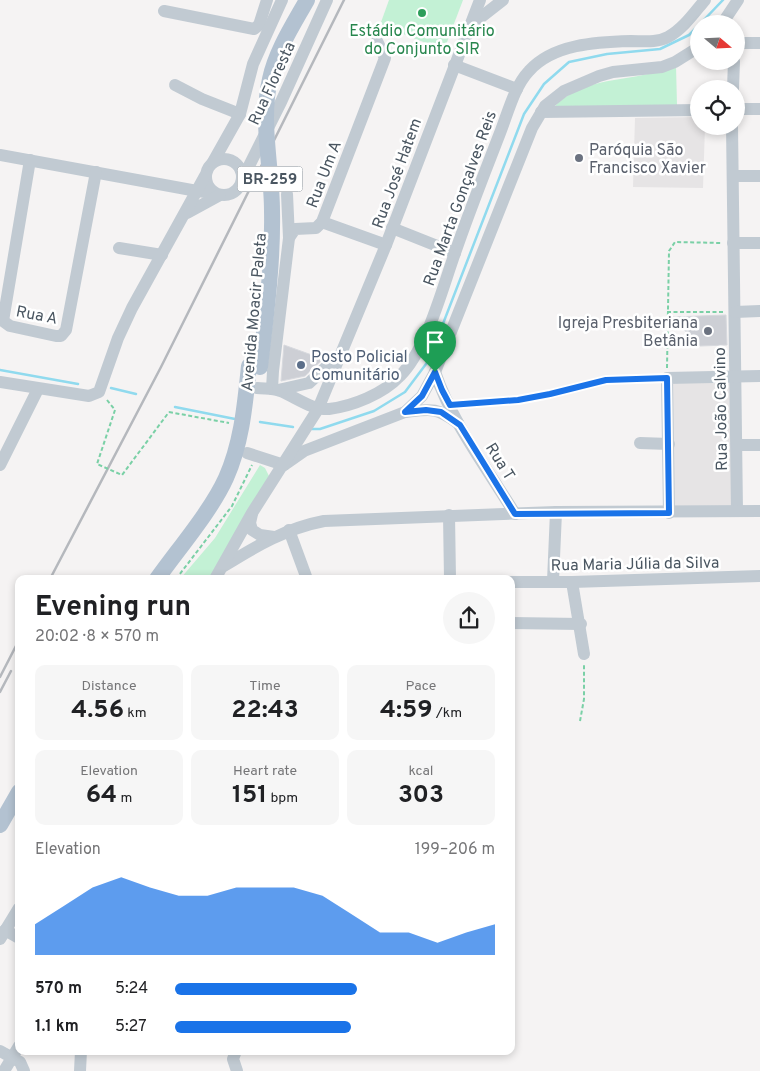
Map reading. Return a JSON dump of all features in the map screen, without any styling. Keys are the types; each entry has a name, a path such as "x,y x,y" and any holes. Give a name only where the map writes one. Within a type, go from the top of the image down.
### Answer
{"main road":[{"name":"Avenida Moacir Paleta","path":"172,575 223,505 251,454 269,389 254,366 262,251 258,86 261,70 267,55 297,0"},
{"name":"Avenida Moacir Paleta","path":"160,575 209,507 226,479 236,450 254,366 272,254 272,210 266,109 270,79 278,54 307,0"},
{"path":"0,825 15,799"}],"street":[{"path":"164,11 254,29 259,25 266,0"},
{"name":"Rua Floresta","path":"99,392 124,327 206,171 240,114 254,59 282,0"},
{"name":"Rua Floresta","path":"185,214 217,194 226,195 236,190 281,102 327,0"},
{"name":"Rua José Hatem","path":"217,575 252,513 318,409 338,356 386,245 480,0"},
{"path":"471,24 502,0"},
{"name":"Rua Marta Gonçalves Reis","path":"318,409 352,403 382,391 400,376 417,352 437,305 517,89 528,72 539,61 556,51 582,46 629,41 652,41 667,38 681,28 705,0"},
{"path":"727,15 735,1"},
{"path":"735,1 735,15"},
{"name":"Rua Um A","path":"289,238 295,229 316,228 322,222 385,58 377,41"},
{"path":"745,43 760,43"},
{"path":"251,454 284,464 304,451 405,412 422,396 435,372 532,128 541,112 554,98 584,81 613,72 662,67 690,53"},
{"path":"454,65 517,89"},
{"path":"175,85 202,99 240,114"},
{"path":"745,109 760,109"},
{"path":"541,112 690,110"},
{"name":"Rua João Calvino","path":"732,135 737,511"},
{"path":"0,155 217,194"},
{"path":"213,162 224,159 230,160 239,168 242,180"},
{"name":"Rua A","path":"30,160 4,321 10,326 56,336 61,336 66,330 96,172"},
{"path":"205,176 206,182 217,194"},
{"path":"733,176 760,176"},
{"path":"269,389 289,238 287,194"},
{"path":"322,222 386,245"},
{"path":"392,228 455,253"},
{"path":"733,243 760,243"},
{"path":"119,248 162,255"},
{"path":"735,312 760,311"},
{"name":"Rua José Hatem","path":"309,383 338,356"},
{"name":"Rua T","path":"435,372 460,425 515,514"},
{"path":"669,513 667,378 760,376"},
{"path":"0,382 89,396 99,392"},
{"path":"269,389 309,383 318,409"},
{"path":"0,465 38,389"},
{"path":"269,389 318,409"},
{"name":"Rua T","path":"405,412 426,410 441,412 460,425"},
{"path":"640,443 669,444"},
{"path":"737,445 760,445"},
{"path":"222,567 289,530 324,521 556,512 669,513 760,511"},
{"path":"553,581 556,512"},
{"path":"252,513 250,523 252,530 274,537"},
{"path":"449,515 450,575"},
{"path":"289,530 306,575"},
{"name":"Rua Maria Júlia da Silva","path":"515,582 760,576"},
{"path":"572,582 581,624 584,654"},
{"path":"515,623 581,624"},
{"path":"3,935 15,915"},
{"path":"0,1051 20,1062 24,1071"},
{"path":"4,1071 15,1053"},
{"path":"80,1071 81,1055"},
{"path":"235,1055 237,1071"}],"path":[{"path":"450,405 518,400 606,380 667,378 666,312 669,251 675,242 733,243"},
{"path":"666,312 735,312"},
{"path":"99,392 115,410 97,464 122,475 169,412 242,426"},
{"path":"179,575 232,506 251,454"},
{"path":"580,721 584,700 584,654"}],"shaded area":[{"path":"690,117 690,135 705,135 703,188 633,187 635,118"},
{"path":"736,376 737,511 669,513 667,378"}],"green space":[{"name":"Estádio Comunitário do Conjunto SIR","path":"389,0 463,0 444,50 380,25"},
{"path":"676,65 677,105 554,107 564,98 584,87 651,73"},
{"path":"260,465 265,468 269,476 212,575 183,575 215,538"}],"building":[{"name":"Igreja Presbiteriana Betânia","path":"726,315 727,345 700,346 672,317"},
{"name":"Posto Policial Comunitário","path":"284,345 323,359 305,376 281,381"}],"waterway":[{"path":"709,15 723,0"},
{"path":"312,429 320,429 374,411 405,392 429,360 524,114 544,84 569,62 607,54 660,49 690,34"},
{"path":"0,370 78,384"},
{"path":"111,388 136,394"},
{"path":"175,407 235,419"},
{"path":"260,422 293,427"}],"railway":[{"path":"52,575 161,367 344,0"},
{"path":"0,677 15,648"},
{"path":"0,692 11,671"}],"place":[{"name":"Estádio Comunitário do Conjunto SIR","path":"422,13"},
{"name":"Paróquia São Francisco Xavier","path":"579,158"},
{"name":"Igreja Presbiteriana Betânia","path":"708,331"},
{"name":"Posto Policial Comunitário","path":"301,365"}],"route":[{"path":"435,372 450,405 518,400 606,380 667,378 669,513 556,512 515,514 460,425 441,412 426,410 405,412 422,396 435,372"}]}
